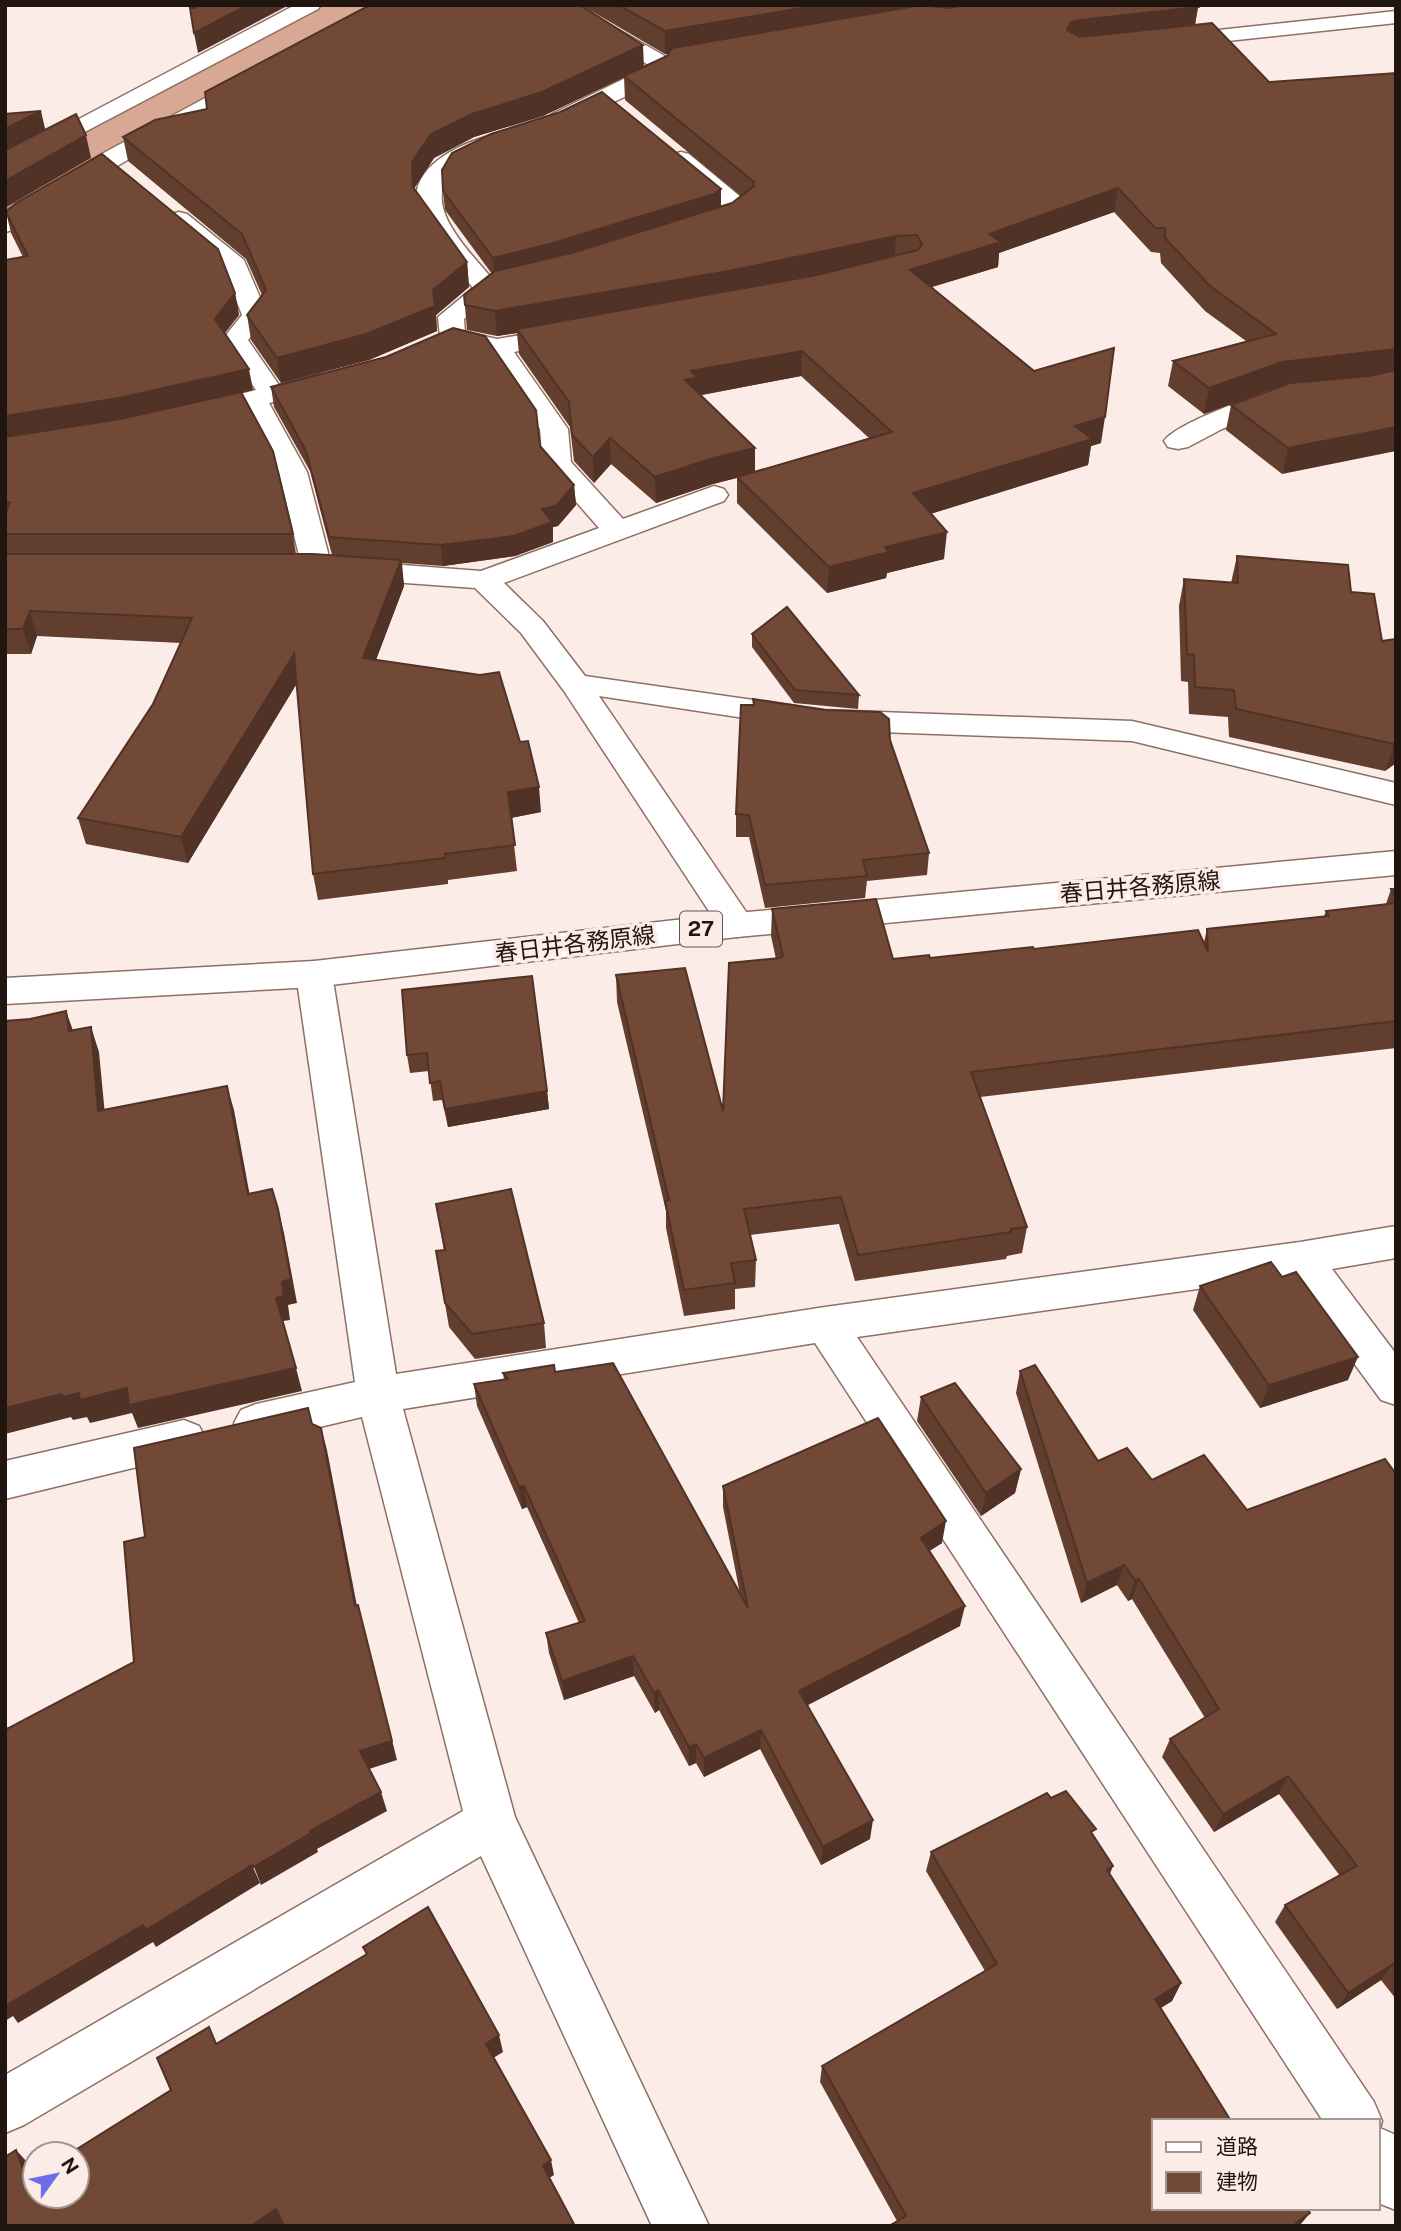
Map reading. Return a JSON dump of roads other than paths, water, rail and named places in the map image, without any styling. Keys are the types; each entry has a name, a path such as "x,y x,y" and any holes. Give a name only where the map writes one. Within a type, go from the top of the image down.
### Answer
{"street":[{"path":"5,167 310,5"},
{"path":"541,127 658,72 669,63 560,5"},
{"path":"1146,44 1396,17"},
{"path":"5,225 12,217 108,160 275,66"},
{"path":"606,98 626,115"},
{"path":"486,289 429,211 429,188 443,165 483,145 517,134"},
{"path":"668,148 740,208 723,220 684,232"},
{"path":"108,160 129,177"},
{"path":"161,204 235,265 255,316 235,340 263,398 293,472 303,568 484,580 714,495"},
{"path":"512,283 486,289 451,317 441,342 497,347 592,331"},
{"path":"497,347 554,429 557,464 617,530"},
{"path":"177,418 352,374"},
{"path":"1178,441 1212,423 1279,398 1306,395"},
{"path":"484,580 532,627 576,685 737,925"},
{"path":"576,685 610,687 824,720 1132,732 1396,794"},
{"name":"春日井各務原線","path":"5,991 314,974 737,925 1396,863"},
{"path":"314,974 378,1395 491,1822 681,2226"},
{"path":"5,1480 378,1395 825,1324 1300,1258 1396,1242"},
{"path":"1300,1258 1396,1387"},
{"path":"825,1324 1354,2119"},
{"path":"5,2106 491,1822"},
{"path":"1380,2158 1396,2182"}],"waterway":[{"path":"5,197 73,153 350,5"}]}
